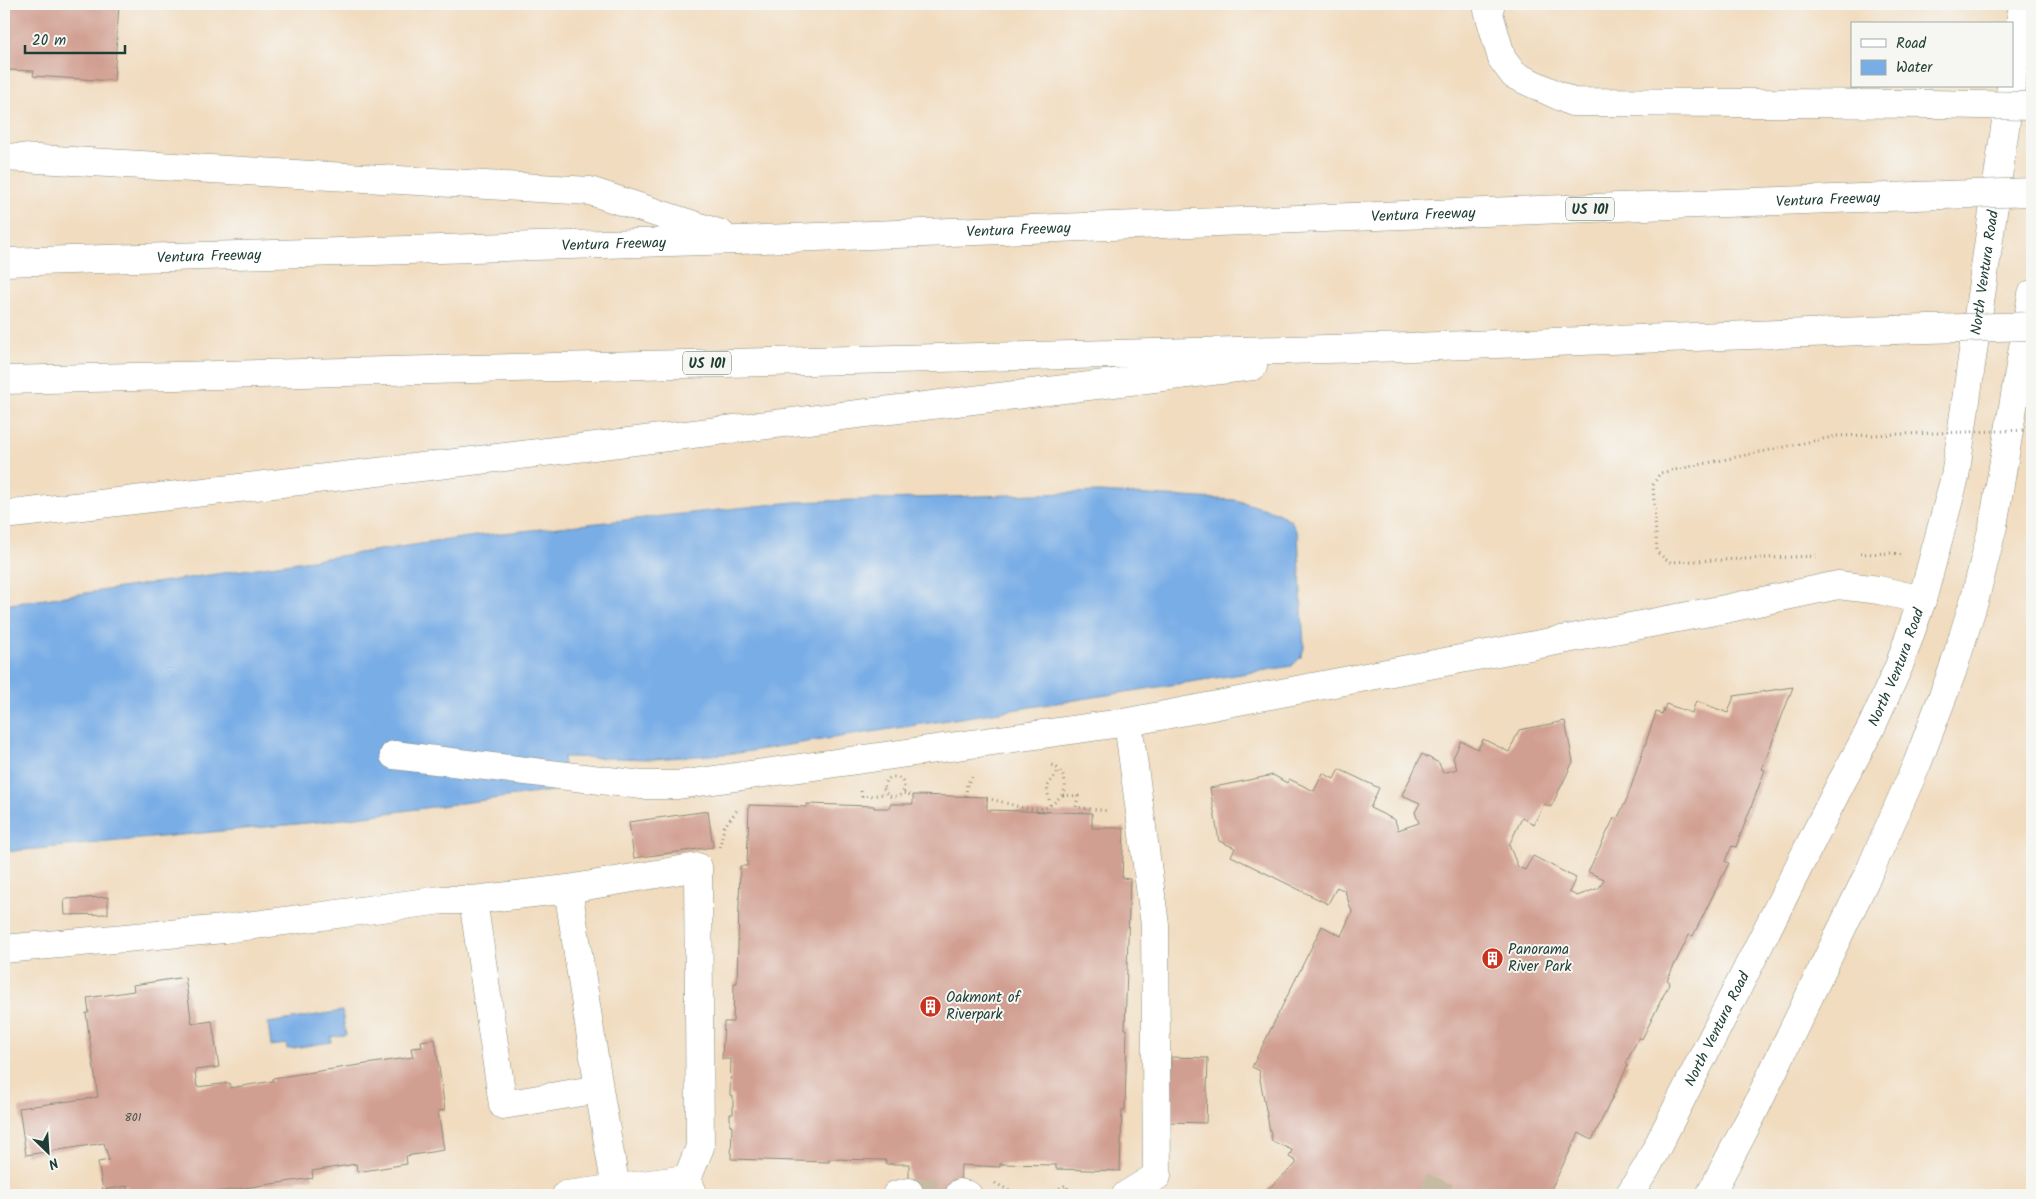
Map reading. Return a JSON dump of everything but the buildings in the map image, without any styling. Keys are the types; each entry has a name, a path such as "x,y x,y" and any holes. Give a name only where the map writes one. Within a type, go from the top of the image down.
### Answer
{"main road":[{"path":"1491,4 1488,10 1502,59 1514,75 1572,102 2032,106"},
{"path":"2014,65 2023,4"},
{"name":"North Ventura Road","path":"1629,1195 1651,1159 1841,783 1871,728 1899,666 1922,600 1955,477 2011,88"},
{"path":"4,157 590,191 739,240"},
{"name":"Ventura Freeway","path":"4,262 739,240 2032,192"},
{"path":"1710,1195 1753,1113 1871,868 1917,764 1952,672 1993,526 2032,294"},
{"name":"US 101","path":"4,380 1411,347 2032,326"},
{"path":"4,515 430,466 1411,347"},
{"path":"394,755 642,785 678,785 1128,722 1725,609 1838,585 1879,590 1922,600"},
{"path":"1126,1195 1158,1176 1155,925 1128,722"},
{"path":"4,949 224,929 442,900 473,900 568,889 698,867 700,1147 690,1187 566,1195"},
{"path":"568,889 616,1192"},
{"path":"473,900 503,1105 599,1089"}],"path":[{"path":"1825,556 1668,562 1657,552 1653,485 1660,473 1837,436 2032,430"},
{"path":"1854,554 1893,553 1934,559"},
{"path":"1049,764 1059,770 1065,782 1063,795"},
{"path":"1050,805 1047,787 1059,770"},
{"path":"966,796 967,784 974,775"},
{"path":"852,790 861,788 862,797 885,794"},
{"path":"904,793 913,796"},
{"path":"987,799 1026,809 1050,805 1063,795 1078,796 1076,807 1115,811 1139,807"},
{"path":"720,851 724,827 732,814 739,808"},
{"path":"1046,1195 1066,1185 1072,1195"}],"water":[{"path":"1099,492 1235,500 1273,511 1291,520 1298,535 1304,648 1301,657 1292,666 738,753 654,759 563,757 567,789 328,821 4,852 4,605 475,536 794,502"},
{"path":"342,1011 346,1035 331,1037 331,1042 287,1049 286,1044 271,1046 268,1023"}],"tunnel":[{"path":"1433,1195 1440,1179"},
{"path":"909,1192 960,1193"}],"place":[{"name":"Panorama River Park","path":"1492,958"},
{"name":"Oakmont of Riverpark","path":"930,1006"}]}
